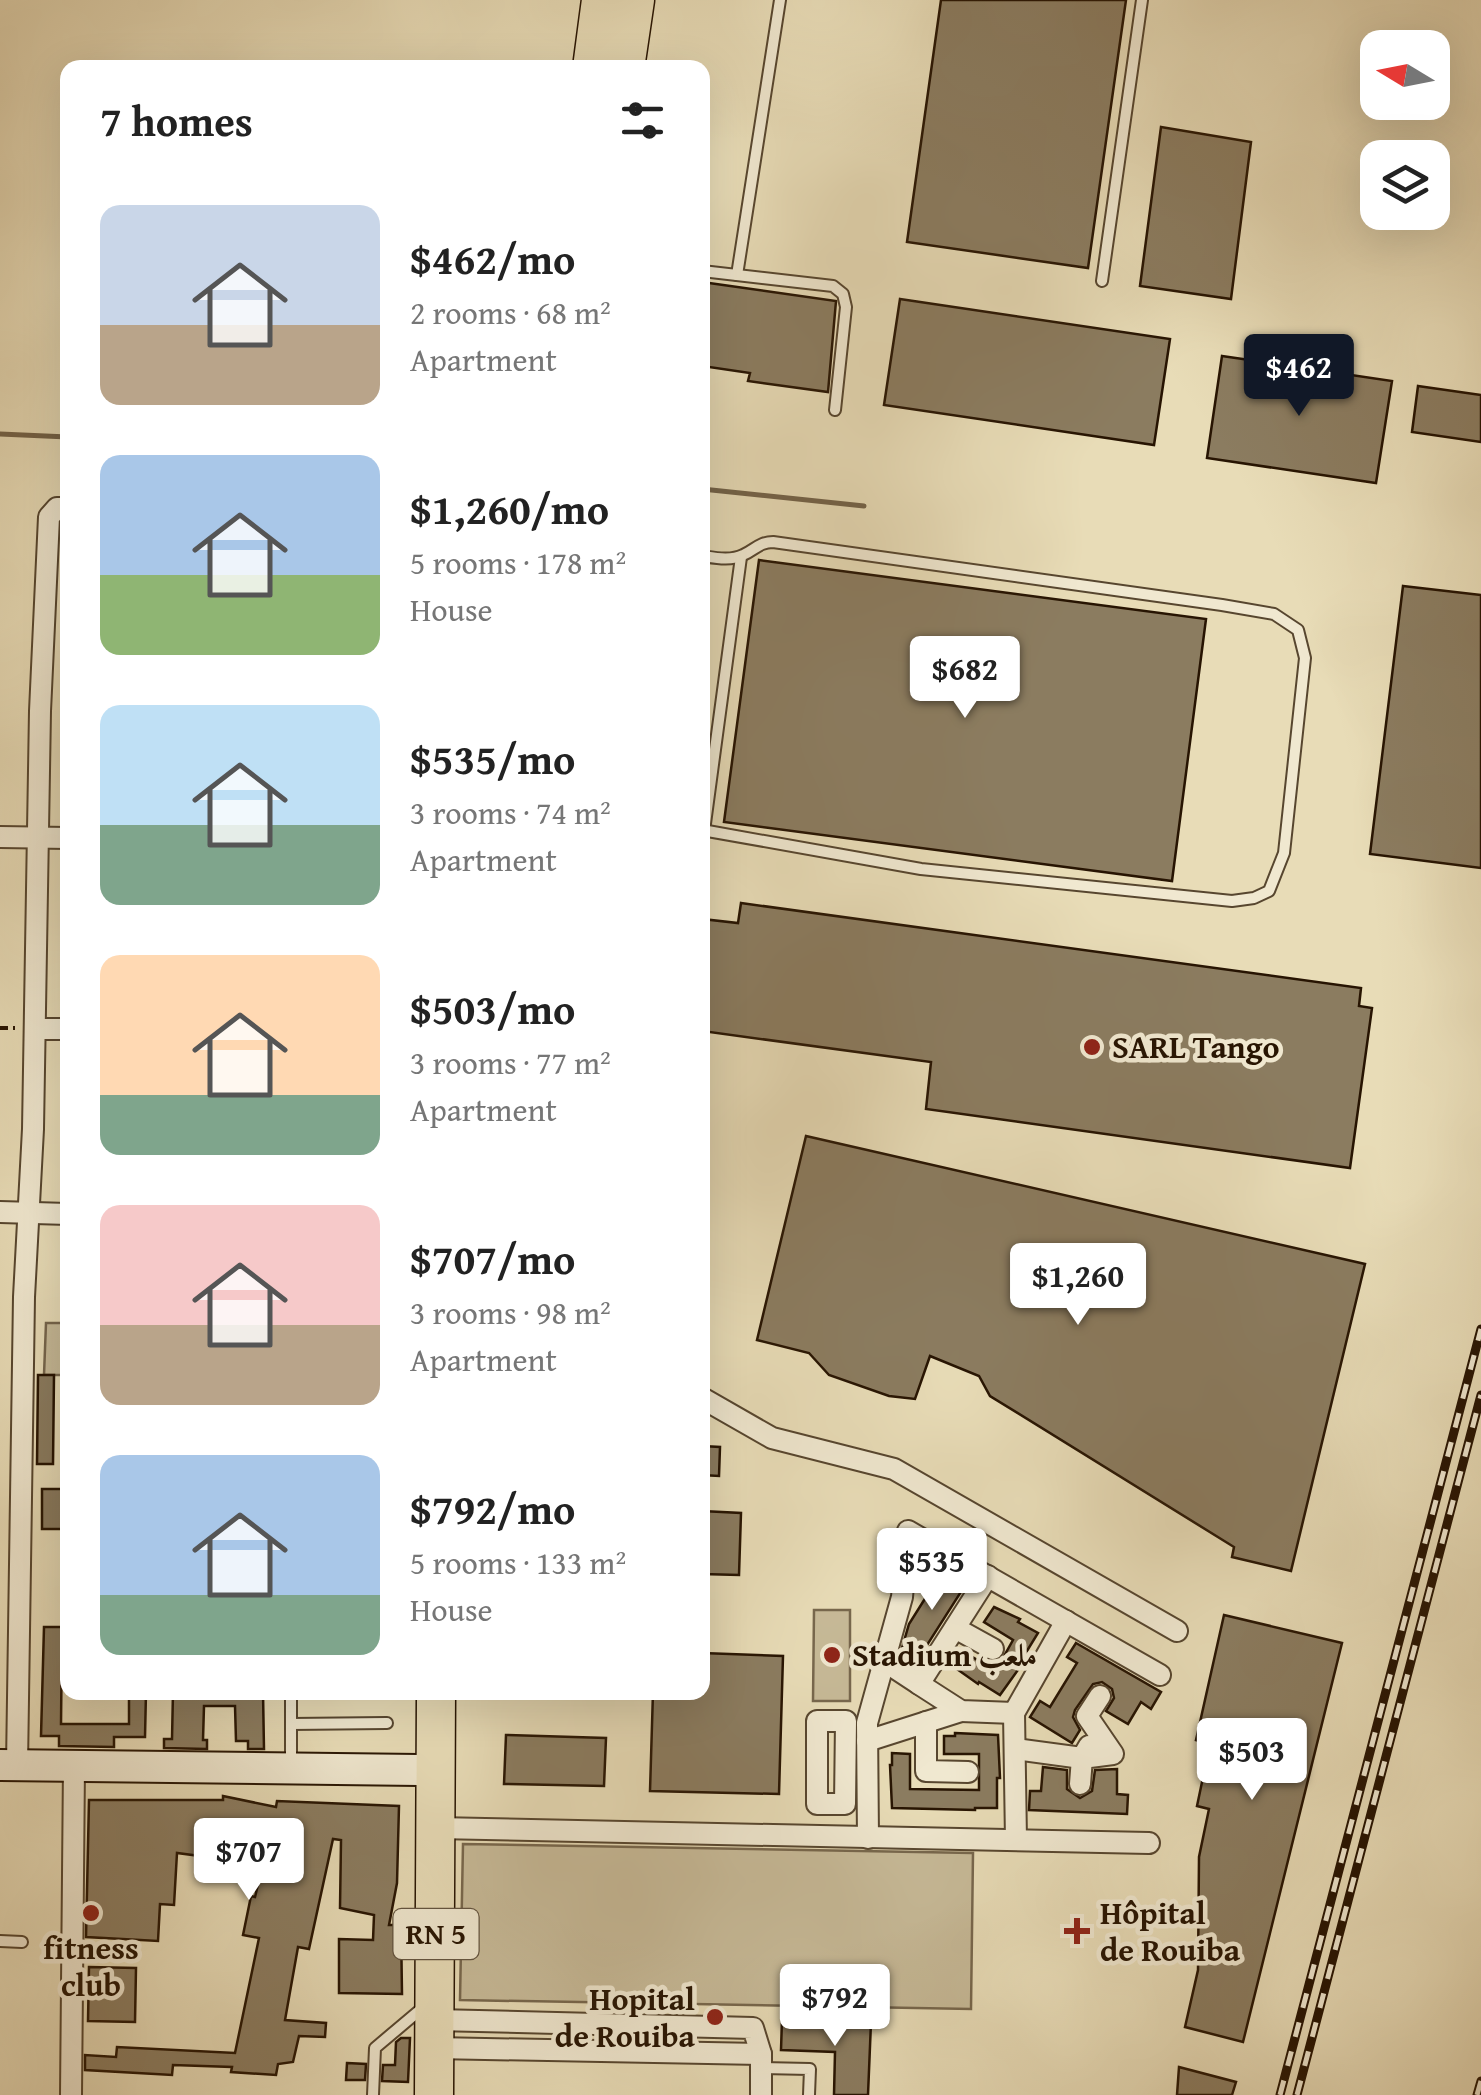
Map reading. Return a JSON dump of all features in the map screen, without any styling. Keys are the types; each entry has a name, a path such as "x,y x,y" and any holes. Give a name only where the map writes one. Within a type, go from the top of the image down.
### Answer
{"highway":[{"path":"593,60 601,0"},
{"path":"626,60 635,0"},
{"name":"RN 5","path":"434,2095 436,1700"}],"main road":[{"path":"8,1765 437,1773"}],"street":[{"path":"8,1765 30,1212 46,584 50,517 60,508"},
{"path":"46,584 60,584"},
{"path":"0,837 60,838"},
{"path":"35,1029 60,1029"},
{"path":"0,1212 60,1214"},
{"path":"710,1403 772,1438 894,1469 1177,1631"},
{"path":"868,1838 860,1755 846,1722 818,1722 817,1804 845,1804 860,1755 902,1598 908,1531 1160,1675"},
{"path":"919,1684 988,1576"},
{"path":"1016,1840 1014,1713 1066,1622"},
{"path":"955,1628 993,1649"},
{"path":"884,1661 961,1711"},
{"path":"1080,1784 1082,1758 1098,1732 1086,1716 1100,1696"},
{"path":"817,1762 860,1755 926,1722 961,1711 1014,1713"},
{"path":"926,1722 926,1771 968,1772"},
{"path":"1014,1749 1082,1758"},
{"path":"71,2095 74,1765"},
{"path":"437,1828 1149,1843"},
{"path":"436,2021 753,2028 761,2061 760,2095"},
{"path":"436,2021 761,2061"}],"lane":[{"path":"737,275 780,0"},
{"path":"1102,280 1142,0"},
{"path":"710,272 833,286 844,294 835,410"},
{"path":"710,558 742,556 762,542 772,542 1274,614 1298,630 1305,658 1284,853 1270,891 1254,898 1232,901 921,869 710,832"},
{"path":"710,788 742,556"},
{"path":"290,1700 291,1769"},
{"path":"291,1724 387,1722"},
{"path":"0,1941 22,1942"},
{"path":"373,2095 375,2048 436,2021"},
{"path":"761,2061 810,2069 809,2095"}],"shaded area":[{"path":"46,1323 60,1323 60,1375 44,1375"},
{"name":"Stadium ملعب","path":"814,1610 850,1610 850,1701 813,1701"},
{"path":"463,1844 973,1853 971,2009 460,2000"}],"building":[{"path":"941,0 1126,0 1088,268 907,242"},
{"path":"1161,127 1251,142 1231,299 1140,286"},
{"path":"710,283 836,301 828,392 748,381 750,373 710,367"},
{"path":"900,299 1170,339 1154,445 884,405"},
{"path":"1222,356 1392,381 1376,483 1207,458"},
{"path":"1418,386 1481,395 1481,442 1412,432"},
{"path":"759,560 1206,619 1172,881 724,822"},
{"path":"1403,586 1481,595 1481,868 1370,854"},
{"name":"SARL Tango","path":"741,903 1361,988 1359,1006 1372,1008 1350,1168 926,1109 931,1062 710,1032 710,920 738,923"},
{"path":"806,1136 1365,1264 1291,1571 1232,1557 1234,1547 990,1396 979,1376 930,1356 915,1399 889,1396 829,1375 809,1353 757,1340"},
{"path":"38,1375 54,1375 53,1464 37,1464"},
{"path":"710,1446 720,1447 719,1476 710,1475"},
{"path":"42,1489 60,1489 60,1529 42,1529"},
{"path":"710,1511 741,1513 739,1575 710,1574"},
{"path":"943,1570 966,1584 916,1657 902,1648 909,1624"},
{"path":"994,1607 1038,1633 1022,1659 1025,1660 1000,1695 954,1667 964,1652 994,1670 1004,1656 1013,1640 984,1622"},
{"path":"1224,1615 1342,1643 1243,2042 1185,2027 1198,1970 1199,1857 1209,1809 1197,1806 1210,1744 1196,1740"},
{"path":"44,1627 60,1627 61,1724 129,1724 129,1700 146,1700 145,1737 114,1737 114,1747 59,1746 59,1736 41,1736"},
{"path":"1076,1643 1161,1692 1151,1709 1141,1702 1128,1724 1106,1711 1114,1698 1112,1689 1102,1682 1093,1684 1075,1710 1073,1717 1080,1730 1072,1743 1030,1717 1040,1701 1050,1707 1077,1663 1067,1657"},
{"path":"710,1653 783,1656 779,1794 650,1791 653,1700 710,1700"},
{"path":"173,1700 263,1700 264,1749 248,1749 248,1741 236,1741 235,1706 204,1706 203,1740 207,1740 207,1749 164,1748 164,1739 172,1739"},
{"path":"506,1735 606,1738 604,1786 504,1784"},
{"path":"998,1735 997,1808 892,1808 892,1753 910,1754 910,1789 979,1790 979,1754 944,1754 944,1736"},
{"path":"1043,1767 1067,1770 1067,1789 1080,1798 1092,1791 1095,1770 1117,1769 1117,1794 1128,1795 1127,1814 1029,1810 1030,1791 1041,1791"},
{"path":"223,1796 276,1807 277,1801 399,1806 397,1883 389,1925 401,1925 402,1994 339,1993 339,1939 373,1940 374,1915 340,1908 341,1840 333,1839 309,1949 298,1947 285,2020 326,2023 325,2037 299,2036 293,2062 278,2064 276,2075 231,2072 232,2067 173,2065 172,2075 85,2070 85,2055 116,2057 117,2047 235,2053 259,1938 243,1935 262,1868 200,1854 177,1853 174,1905 160,1904 158,1941 86,1937 89,1800 223,1800"},
{"path":"89,1967 136,1968 135,2022 88,2021"},
{"path":"782,2019 871,2022 868,2095 834,2095 835,2052 781,2050"},
{"path":"410,2038 408,2082 382,2081 383,2065 395,2065 396,2042"},
{"path":"347,2063 366,2064 365,2080 346,2080"},
{"path":"1179,2067 1236,2082 1232,2095 1177,2095"}],"waterway":[{"path":"0,434 60,437"},
{"path":"710,490 864,506"}],"railway":[{"path":"1280,2095 1481,1329"},
{"path":"1297,2095 1481,1395"},
{"path":"1477,2095 1481,2081"}],"place":[{"name":"SARL Tango","path":"1092,1047"},
{"name":"Stadium ملعب","path":"832,1655"},
{"name":"fitness club","path":"91,1913"},
{"name":"Hôpital de Rouiba","path":"1077,1931"},
{"name":"Hopital de Rouiba","path":"715,2017"}]}
